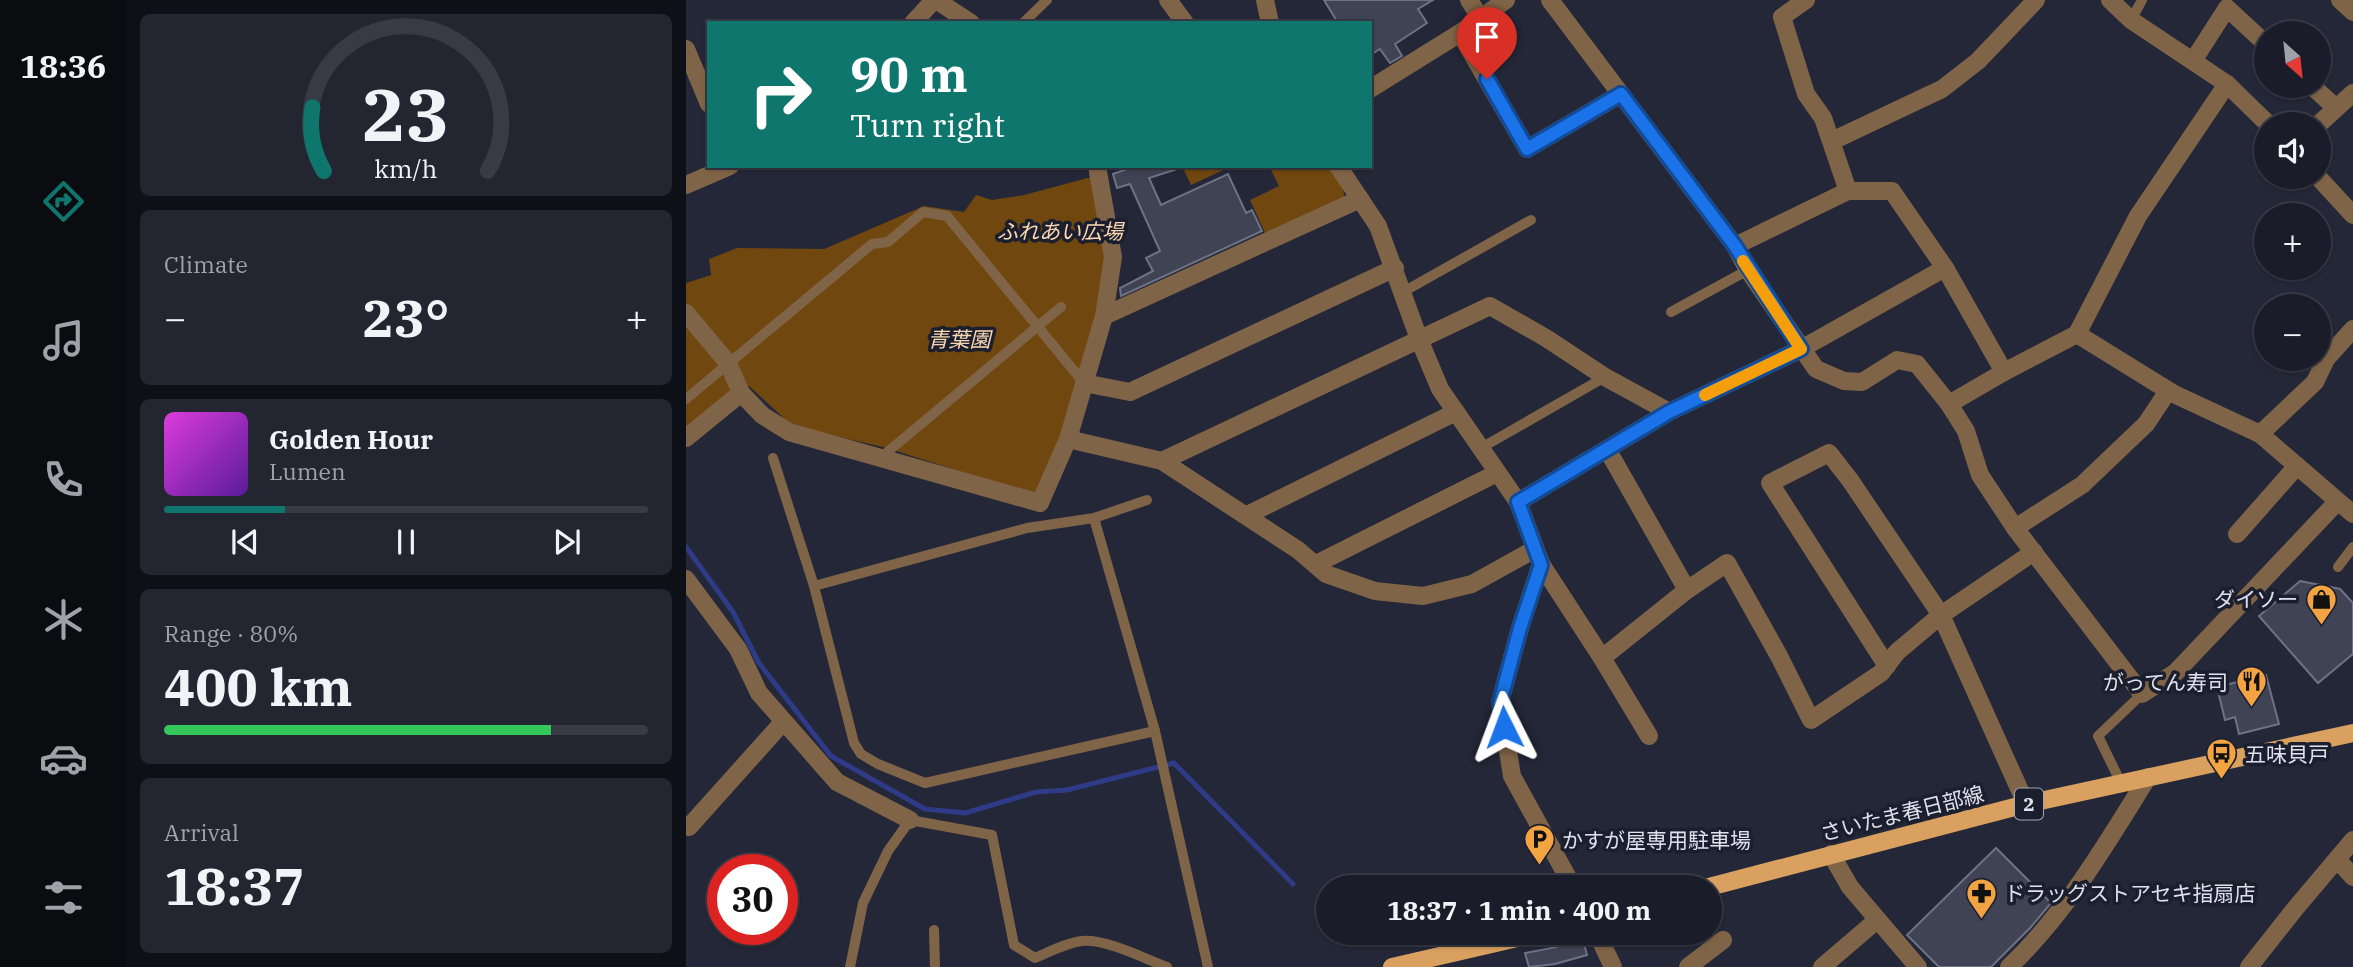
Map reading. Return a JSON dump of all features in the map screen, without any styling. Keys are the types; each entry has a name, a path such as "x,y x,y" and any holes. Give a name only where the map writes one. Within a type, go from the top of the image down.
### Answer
{"main road":[{"name":"さいたま春日部線","path":"1722,883 2026,804 2353,733"},
{"path":"1392,967 1487,945"}],"street":[{"path":"915,21 935,0 968,21"},
{"path":"1167,0 1183,21"},
{"path":"1265,0 1270,21"},
{"path":"1469,0 1481,19"},
{"path":"1372,88 1460,33 1506,0"},
{"path":"1550,0 1735,246 1748,270 1816,369 1844,381 1862,382 1896,360 1917,364 1949,404 1966,431 1980,474 2015,528 2142,694 2176,672 2337,502"},
{"path":"1806,0 1782,18 1806,94 1823,118 1848,191"},
{"path":"1832,141 1942,89 1978,61 2036,0"},
{"path":"2109,0 2131,20 2227,84 2256,112"},
{"path":"2340,0 2353,12"},
{"path":"2193,61 2227,8 2254,33"},
{"path":"1460,33 1527,149 1621,94"},
{"path":"686,49 707,99"},
{"path":"1949,404 2077,334 2138,216 2227,84"},
{"path":"2331,95 2347,103 2331,115"},
{"path":"686,185 725,168"},
{"path":"686,313 728,363 741,393 762,415 789,432 1040,503 1068,439 1104,316 1114,257 1097,168"},
{"path":"1339,168 1378,226 1440,388 1518,502 1538,557 1649,736"},
{"path":"2329,189 2353,215"},
{"path":"1735,246 1848,191 1892,191 1945,268 2004,372"},
{"path":"1104,316 1360,199"},
{"path":"1084,383 1130,392 1395,268"},
{"path":"1518,502 1669,412 1801,349 1945,268"},
{"path":"1161,461 1490,306 1546,338 1605,377 1669,412"},
{"path":"2260,433 2315,382 2326,359 2353,328"},
{"path":"2077,334 2168,391 2260,433 2353,514"},
{"path":"2015,528 2082,485 2146,424 2168,391"},
{"path":"686,438 741,393"},
{"path":"1247,515 1456,412"},
{"path":"1068,439 1161,461 1247,515 1316,564 1326,575 1375,590 1423,596 1472,584 1538,557"},
{"path":"1607,449 1687,590"},
{"path":"1887,666 1770,482 1829,453 1941,615 2026,804"},
{"path":"2236,534 2297,466"},
{"path":"1316,564 1497,473"},
{"path":"1602,658 1687,590 1727,563 1811,720 1881,673 1896,652 1941,615 2034,552"},
{"path":"1538,557 1500,702 1512,776 1566,875"},
{"path":"686,579 738,649 759,693 837,782 910,820"},
{"path":"686,826 689,827 783,722"},
{"path":"2009,967 2053,921 2080,885 2148,777"},
{"path":"2249,967 2353,840"},
{"path":"1831,854 1850,887 1918,967"},
{"path":"2337,859 2353,877"},
{"path":"1822,967 1877,920"},
{"path":"1688,967 1723,940"},
{"path":"1603,945 1613,967"}],"lane":[{"path":"1025,21 1047,0"},
{"path":"2131,20 2142,0"},
{"path":"686,398 872,244 888,242 923,212 947,216 1084,383"},
{"path":"1403,292 1531,220"},
{"path":"1671,312 1748,270"},
{"path":"879,459 1061,307"},
{"path":"1481,448 1605,377"},
{"path":"773,458 814,586 854,743 861,754 925,783 1155,731"},
{"path":"814,586 1027,528 1094,518 1147,500"},
{"path":"1094,518 1155,731 1208,967"},
{"path":"2338,568 2353,547"},
{"path":"2121,783 2098,736 2142,694"},
{"path":"850,967 863,903 888,851 910,820 992,835 1014,945 1035,958 1069,944 1085,941 1104,943 1167,967"},
{"path":"934,930 935,967"}],"green space":[{"path":"1183,168 1228,168 1191,185"},
{"path":"1270,168 1327,168 1339,180 1344,199 1266,235 1250,200 1279,186"},
{"name":"青葉園","path":"1099,175 1107,256 1088,365 1037,496 887,448 788,422 749,386 733,394 686,431 686,283 711,275 709,259 737,248 824,249 924,206 964,212 976,195 992,200 1024,195"}],"building":[{"path":"1324,0 1433,0 1418,9 1427,23 1395,44 1402,56 1390,63 1380,49 1372,54 1372,21 1337,21"},
{"path":"1130,168 1177,168 1149,178 1161,205 1228,174 1246,213 1252,210 1262,231 1121,296 1120,288 1153,271 1146,258 1160,251 1130,184 1117,188 1113,174"},
{"path":"2300,581 2340,589 2353,603 2353,654 2318,683 2259,616"},
{"path":"2266,675 2279,724 2239,734 2235,717 2225,720 2217,687"},
{"path":"1996,848 2051,903 1991,967 1939,967 1907,935"},
{"path":"1584,945 1587,955 1555,964 1529,967 1525,953"}],"waterway":[{"path":"686,547 733,612 759,663 831,756 925,809 965,813 1036,792 1067,790 1174,763 1293,884"}],"slow traffic":[{"path":"1705,395 1801,349 1743,261"}],"place":[{"name":"ダイソー","path":"2321,626"},
{"name":"がってん寿司","path":"2251,709"},
{"name":"五味貝戸","path":"2222,781"},
{"name":"かすが屋専用駐車場","path":"1539,867"},
{"name":"ドラッグストアセキ指扇店","path":"1981,920"}],"route":[{"path":"1487,79 1527,149 1621,94 1735,246 1801,349 1669,412 1518,502 1541,565 1500,702 1504,727"}],"park label":[{"name":"ふれあい広場","path":"1060,231"}]}
